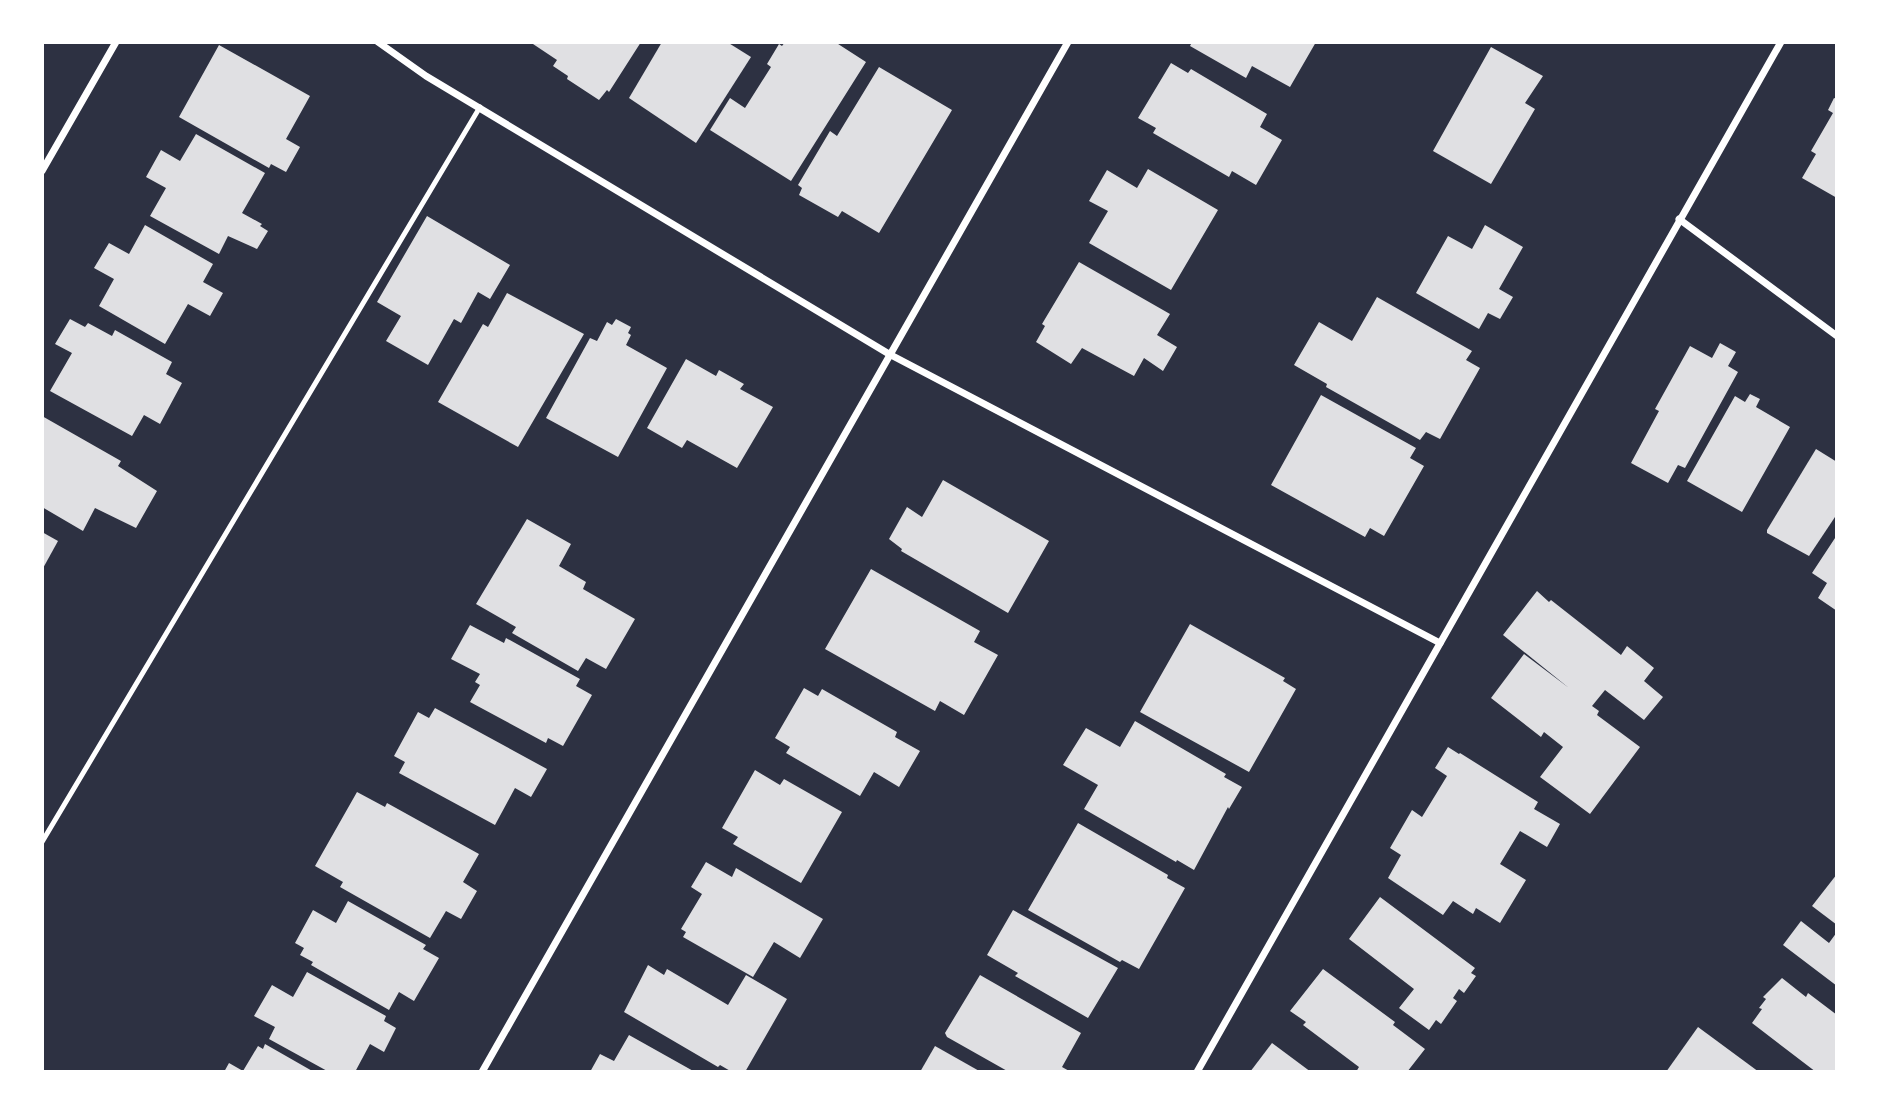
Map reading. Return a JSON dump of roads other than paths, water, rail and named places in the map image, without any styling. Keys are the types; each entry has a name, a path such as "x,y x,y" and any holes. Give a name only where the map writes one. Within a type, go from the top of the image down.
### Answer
{"street":[{"path":"42,171 116,42"},
{"path":"379,42 426,76 889,354 1440,643"},
{"path":"482,1072 1068,42"},
{"path":"1197,1072 1781,42"},
{"path":"1679,219 1837,336"}],"lane":[{"path":"42,842 480,107"}]}
